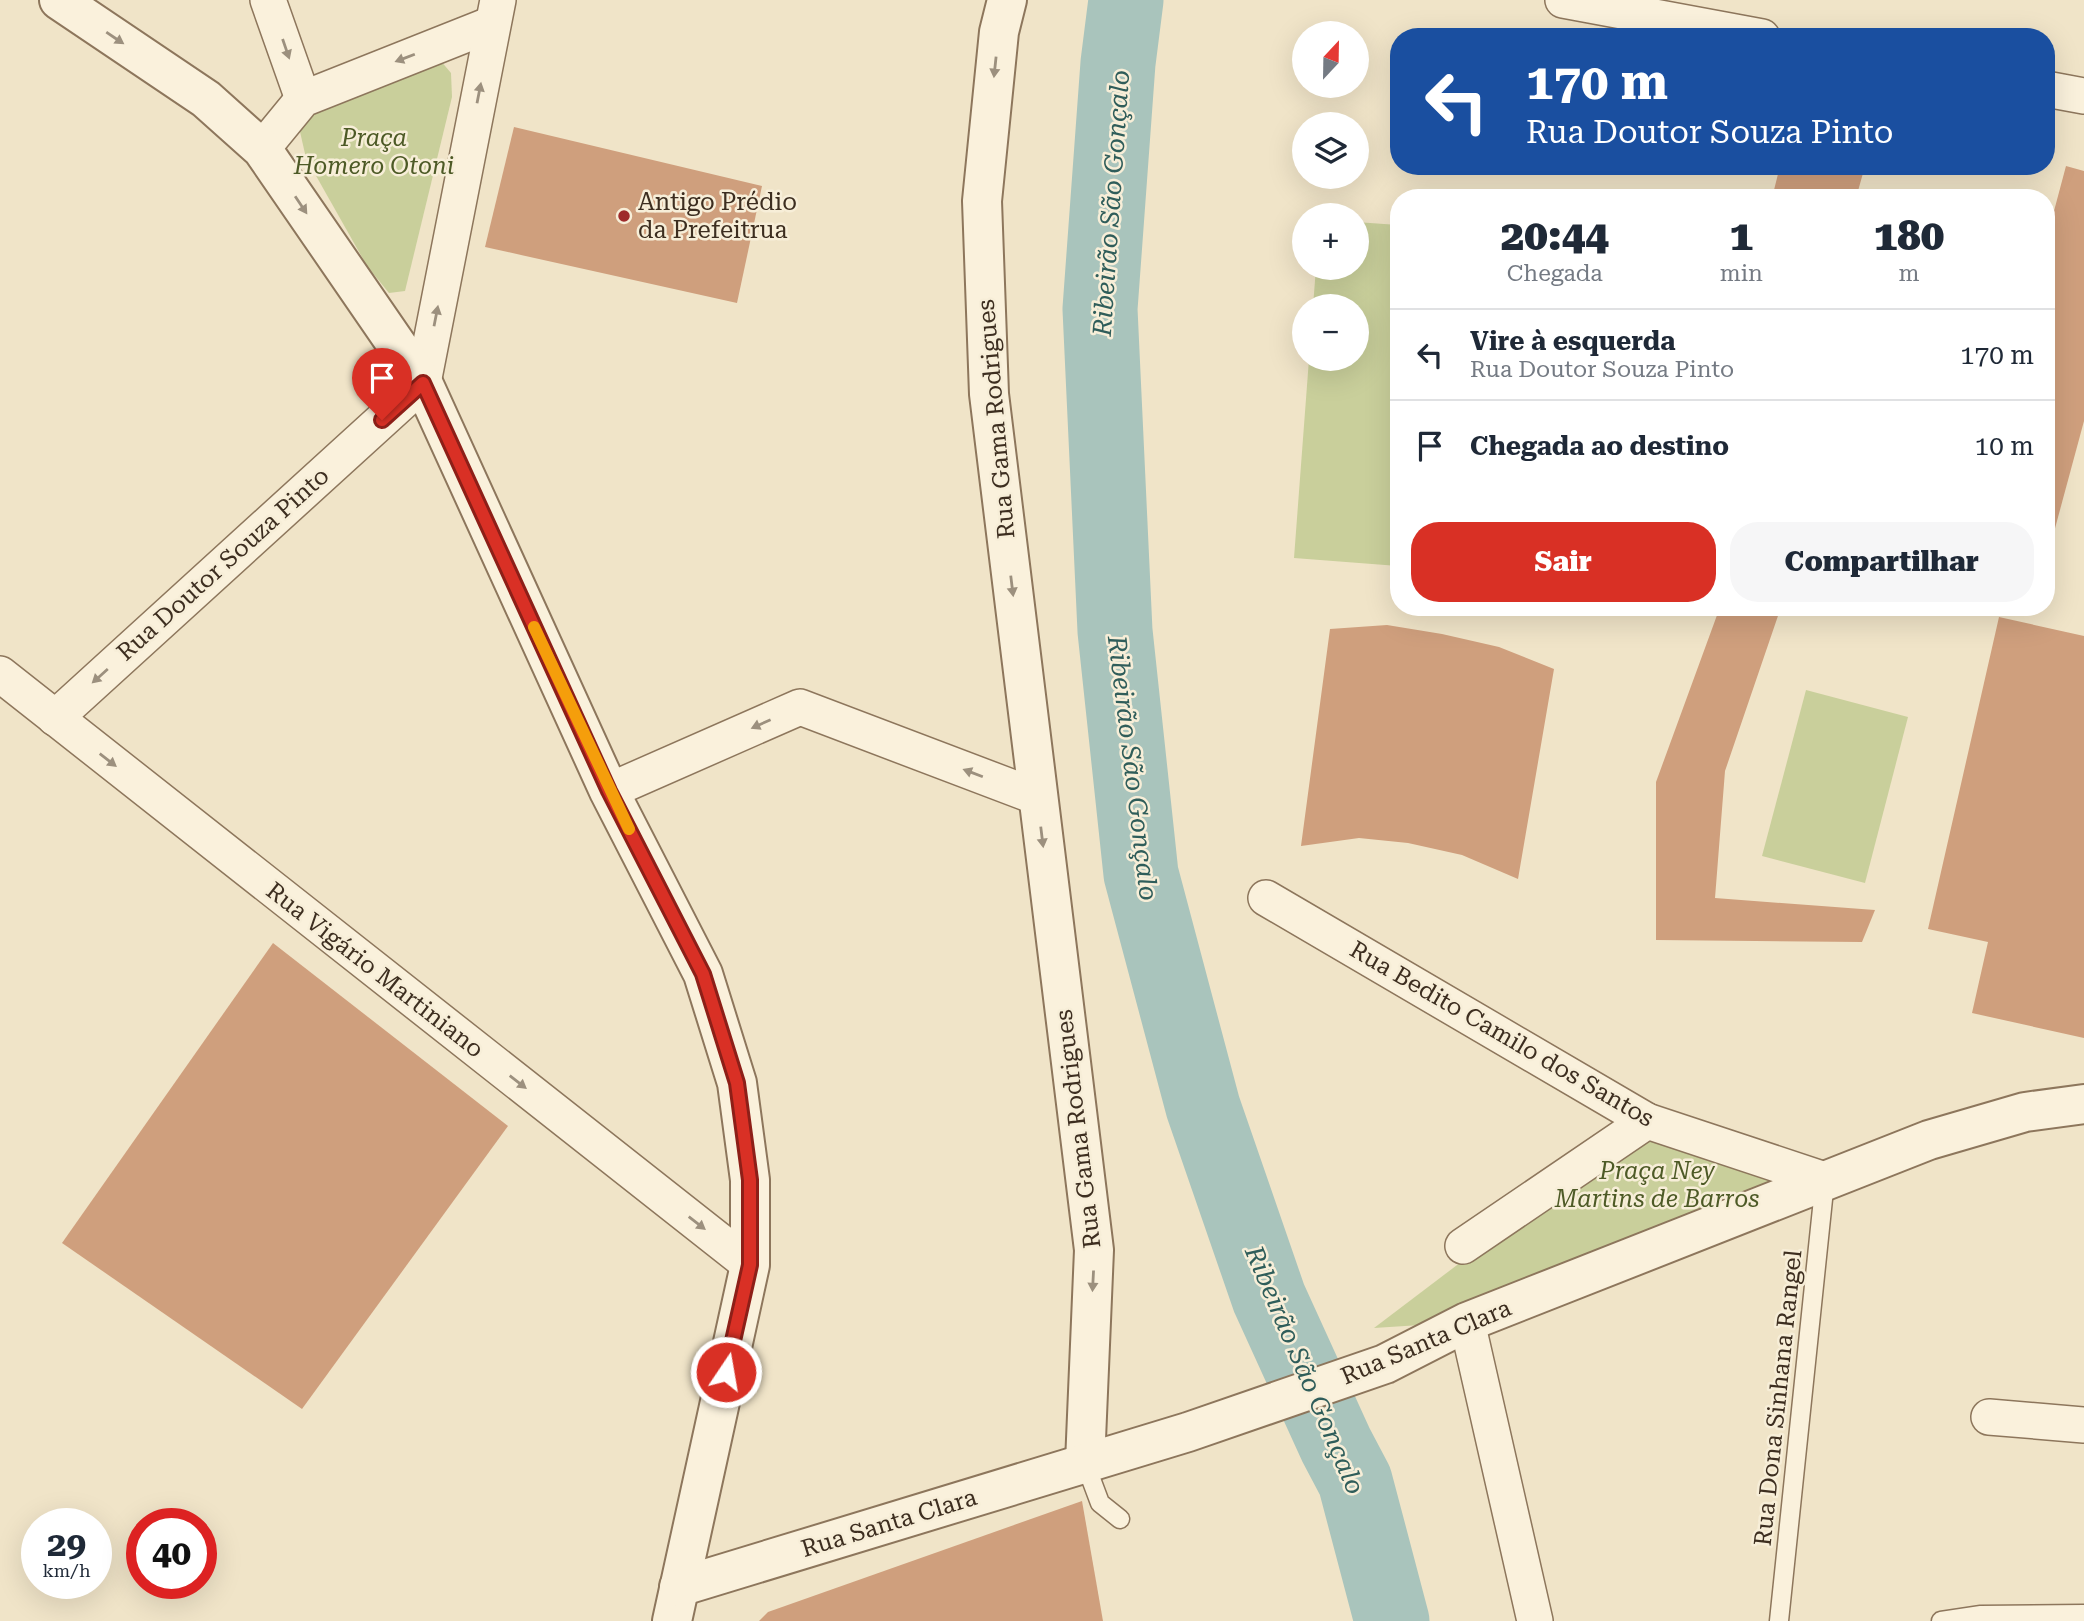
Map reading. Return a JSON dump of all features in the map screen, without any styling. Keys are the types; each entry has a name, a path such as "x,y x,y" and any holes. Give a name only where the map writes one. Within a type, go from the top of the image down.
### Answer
{"street":[{"path":"59,0 206,99 262,149 423,383 609,791 703,974 737,1083 750,1180 750,1265 675,1604"},
{"path":"268,0 303,99"},
{"name":"Rua Gama Rodrigues","path":"1007,0 999,32 982,201 989,394 1094,1250 1085,1463"},
{"path":"1563,0 1714,28"},
{"path":"262,149 303,99 495,12"},
{"path":"423,383 495,12"},
{"path":"2055,91 2084,96"},
{"name":"Rua Doutor Souza Pinto","path":"55,718 423,383"},
{"name":"Rua Vigário Martiniano","path":"0,674 750,1265"},
{"path":"609,791 800,707 1037,797"},
{"name":"Rua Bedito Camilo dos Santos","path":"1266,898 1647,1121 1825,1180"},
{"name":"Rua Santa Clara","path":"675,1604 1085,1463 1188,1432 1385,1364 1467,1322 1929,1140 2025,1112 2084,1104"},
{"path":"1463,1246 1647,1121"},
{"path":"1467,1322 1535,1621"},
{"path":"1989,1417 2084,1425"}],"lane":[{"name":"Rua Dona Sinhana Rangel","path":"1779,1621 1825,1180"},
{"path":"1085,1463 1100,1503 1120,1519"},
{"path":"1941,1621 1981,1615 2084,1614"}],"green space":[{"name":"Praça Homero Otoni","path":"440,60 451,73 452,97 405,291 389,293 367,266 306,158 298,123 350,92"},
{"path":"1369,223 1390,224 1390,565 1294,558 1308,371 1369,371 1369,294 1314,294 1315,280 1369,280"},
{"path":"1806,690 1908,717 1865,883 1762,856"},
{"name":"Praça Ney Martins de Barros","path":"1647,1121 1825,1180 1467,1322 1374,1328"}],"building":[{"name":"Antigo Prédio da Prefeitrua","path":"514,127 762,186 737,303 485,247"},
{"path":"2066,166 2084,171 2084,421 2055,528 2055,207"},
{"path":"1778,175 1862,175 1859,189 1774,189"},
{"path":"1717,616 1778,616 1725,771 1715,898 1875,910 1862,942 1656,940 1656,782"},
{"path":"1999,617 2084,636 2084,1038 1972,1013 1988,942 1928,929"},
{"path":"1387,625 1499,647 1554,669 1518,879 1462,855 1408,843 1359,838 1301,846 1330,629"},
{"path":"273,943 508,1126 302,1409 62,1243"},
{"path":"1082,1501 1103,1621 759,1621 768,1612"}],"waterway":[{"name":"Ribeirão São Gonçalo","path":"1126,0 1118,63 1100,309 1115,631 1141,874 1203,1107 1269,1298 1355,1481 1392,1621"}],"slow traffic":[{"path":"534,627 629,829"}],"place":[{"name":"Antigo Prédio da Prefeitrua","path":"624,216"}],"route":[{"path":"382,420 423,383 609,791 703,974 737,1083 750,1180 750,1265 726,1372"}]}
